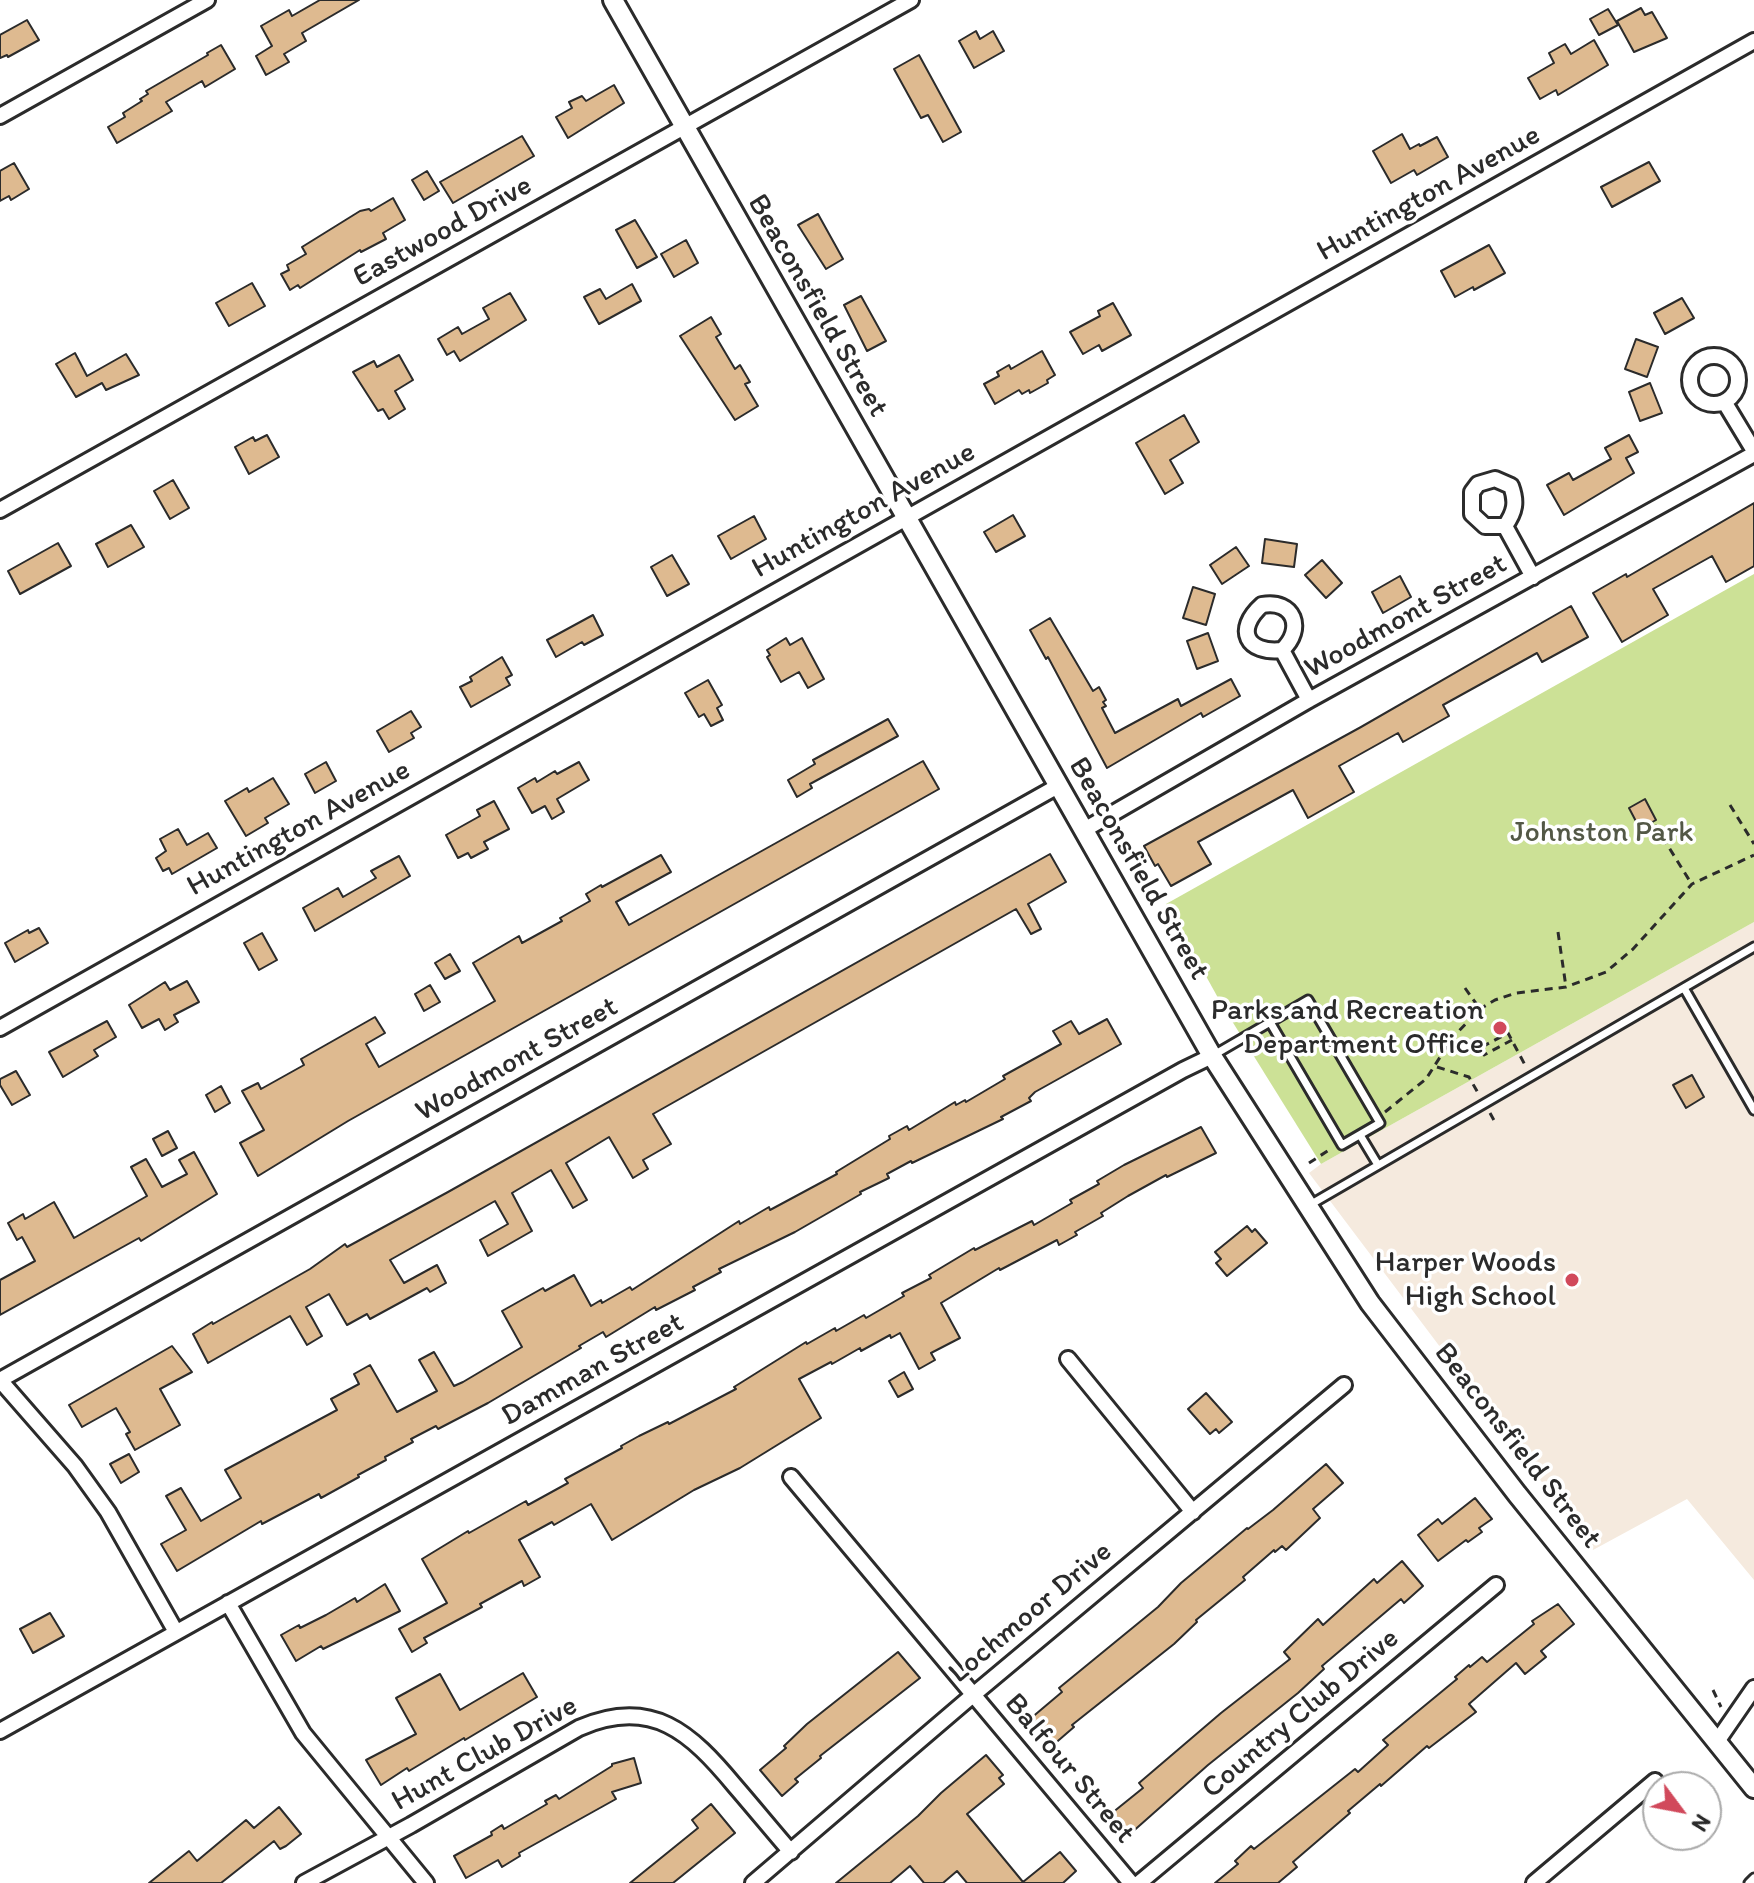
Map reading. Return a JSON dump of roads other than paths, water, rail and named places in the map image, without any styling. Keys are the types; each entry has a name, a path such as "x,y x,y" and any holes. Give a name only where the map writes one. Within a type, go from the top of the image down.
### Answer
{"street":[{"path":"0,116 207,0"},
{"name":"Beaconsfield Street","path":"613,0 1212,1056 1306,1207 1370,1303 1517,1494 1754,1788"},
{"name":"Eastwood Drive","path":"0,510 911,0"},
{"name":"Huntington Avenue","path":"0,1028 1754,41"},
{"path":"1725,403 1754,452"},
{"name":"Woodmont Street","path":"1084,830 1309,700 1754,452"},
{"path":"1505,526 1533,577"},
{"path":"1282,650 1309,700"},
{"name":"Woodmont Street","path":"0,1380 1058,786"},
{"name":"Damman Street","path":"0,1731 1212,1056"},
{"path":"1068,1359 1193,1512"},
{"path":"0,1380 75,1466 108,1512 176,1632"},
{"name":"Lochmoor Drive","path":"753,1883 1344,1385"},
{"name":"Balfour Street","path":"791,1477 1131,1883"},
{"name":"Country Club Drive","path":"1139,1883 1496,1585"},
{"path":"228,1603 303,1733 426,1883"},
{"path":"1716,1743 1754,1688"},
{"name":"Hunt Club Drive","path":"304,1883 579,1728 605,1718 629,1716 666,1724 700,1745 791,1852"},
{"path":"1534,1883 1642,1792"}],"lane":[{"path":"1306,1207 1754,947"},
{"path":"1684,988 1754,1110"},
{"path":"1212,1056 1270,1022 1308,1000 1380,1123 1342,1145 1270,1022"},
{"path":"1360,1135 1378,1165"},
{"path":"1749,1883 1754,1878"}],"place":[{"name":"Parks and Recreation Department Office","path":"1500,1028"},
{"name":"Harper Woods High School","path":"1572,1280"}],"park label":[{"name":"Johnston Park","path":"1602,833"}]}
